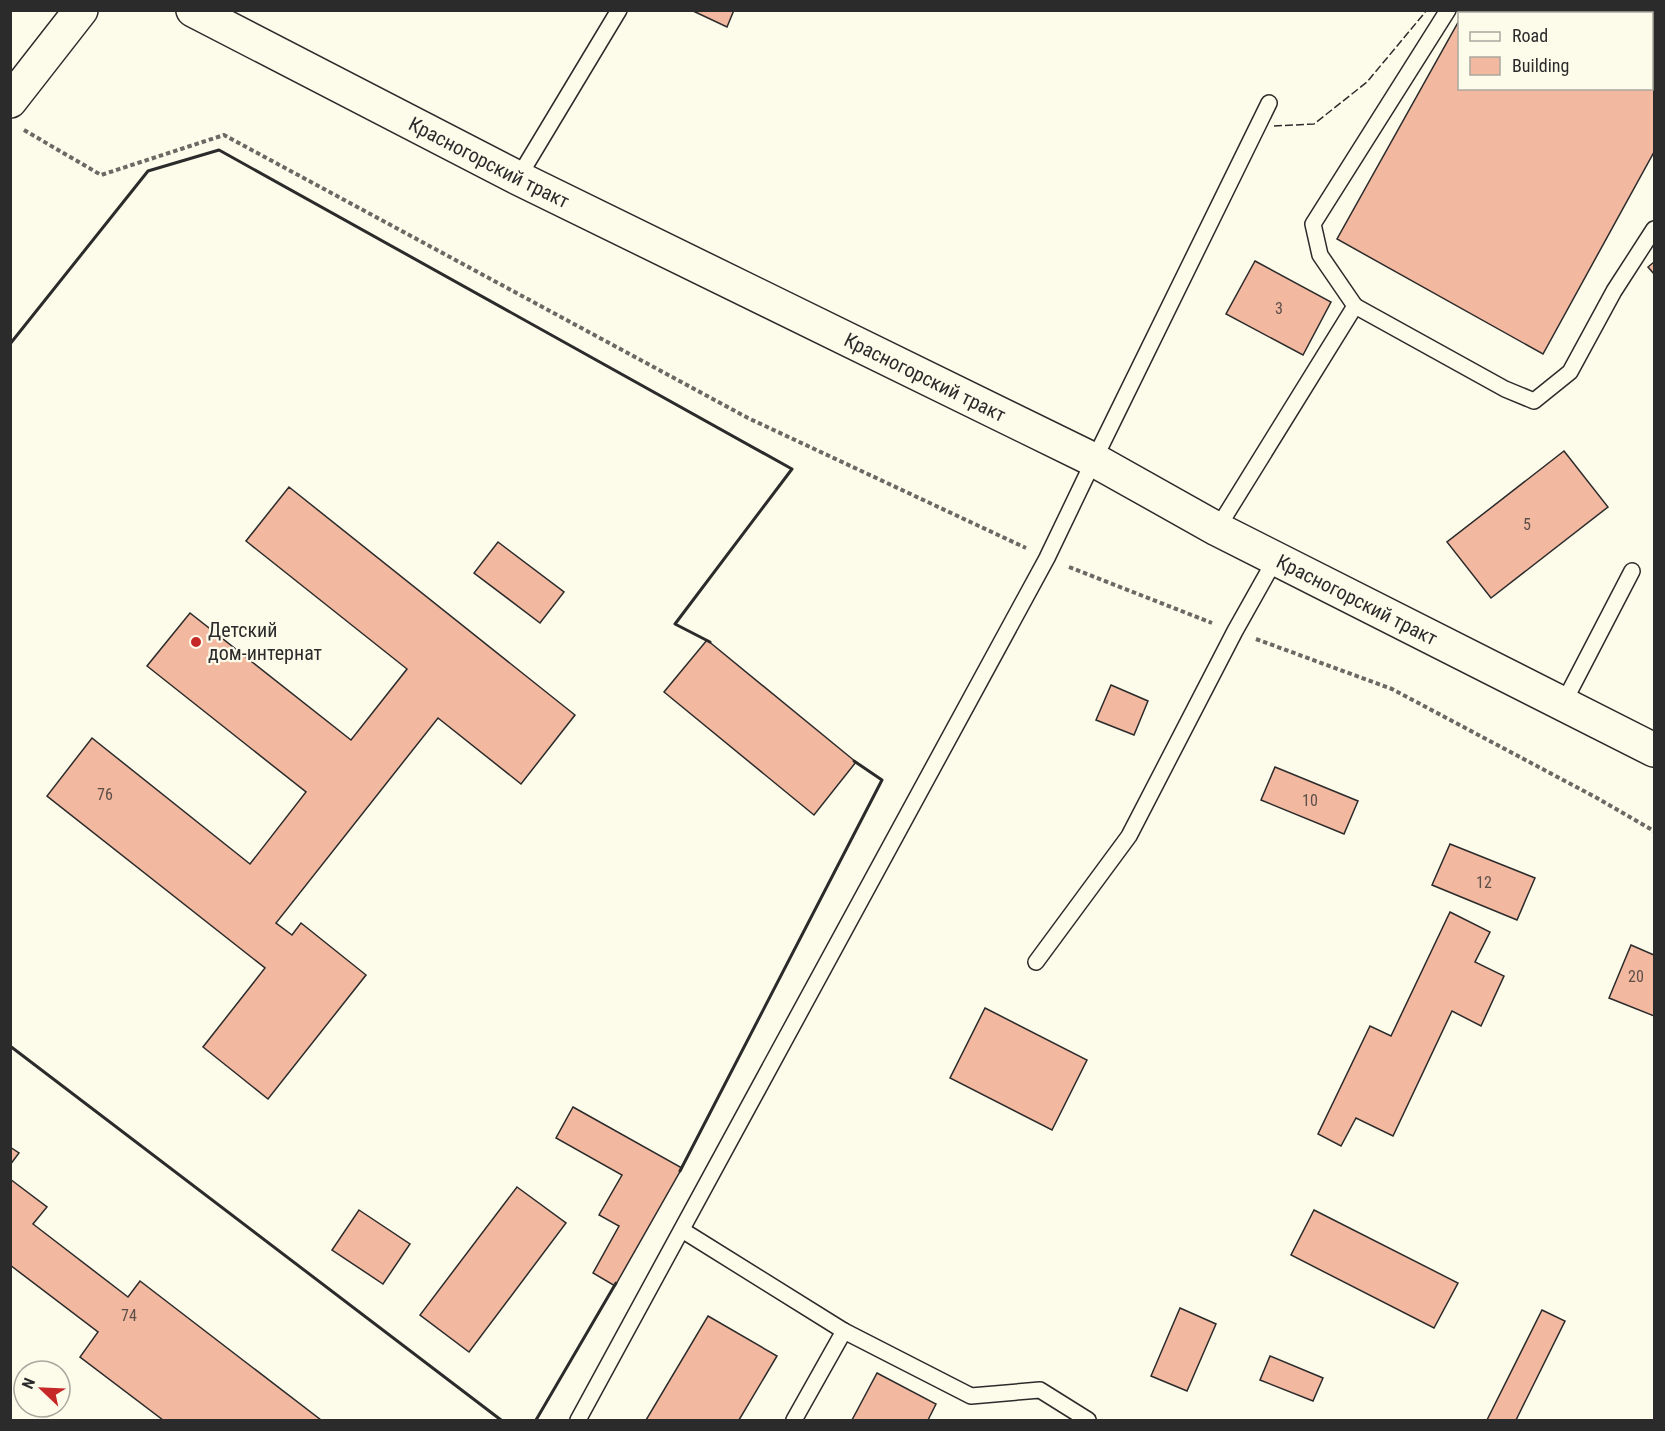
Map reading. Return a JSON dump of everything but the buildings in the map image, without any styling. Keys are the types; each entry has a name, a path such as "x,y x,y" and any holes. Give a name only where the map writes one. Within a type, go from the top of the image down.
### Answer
{"main road":[{"path":"16,115 81,10"},
{"name":"Красногорский тракт","path":"194,10 518,178 1094,460 1216,529 1654,750"}],"lane":[{"path":"518,178 619,10"},
{"path":"1448,10 1313,224 1320,255 1355,306 1505,389 1534,400 1570,372 1614,291 1654,229"},
{"path":"578,1420 1047,558 1269,103"},
{"path":"1216,529 1355,306"},
{"path":"1036,962 1129,836 1276,558"},
{"path":"1563,704 1632,571"},
{"path":"682,1230 844,1331 971,1396 1040,1390 1088,1420"},
{"path":"794,1420 844,1331"}],"path":[{"path":"16,115 101,175 224,135 748,418 1047,558 1235,632 1392,689 1597,798 1654,831"}],"shaded area":[{"path":"1527,11 1654,11 1654,82 1653,12"}],"fence":[{"path":"1274,126 1314,124 1367,82 1427,10"}],"wall":[{"path":"10,344 148,171 219,150 792,469 675,624 710,642"},
{"path":"680,1171 882,780 854,761"},
{"path":"10,1046 501,1420"},
{"path":"536,1420 616,1283"}],"place":[{"name":"Детский дом-интернат","path":"196,642"}]}
